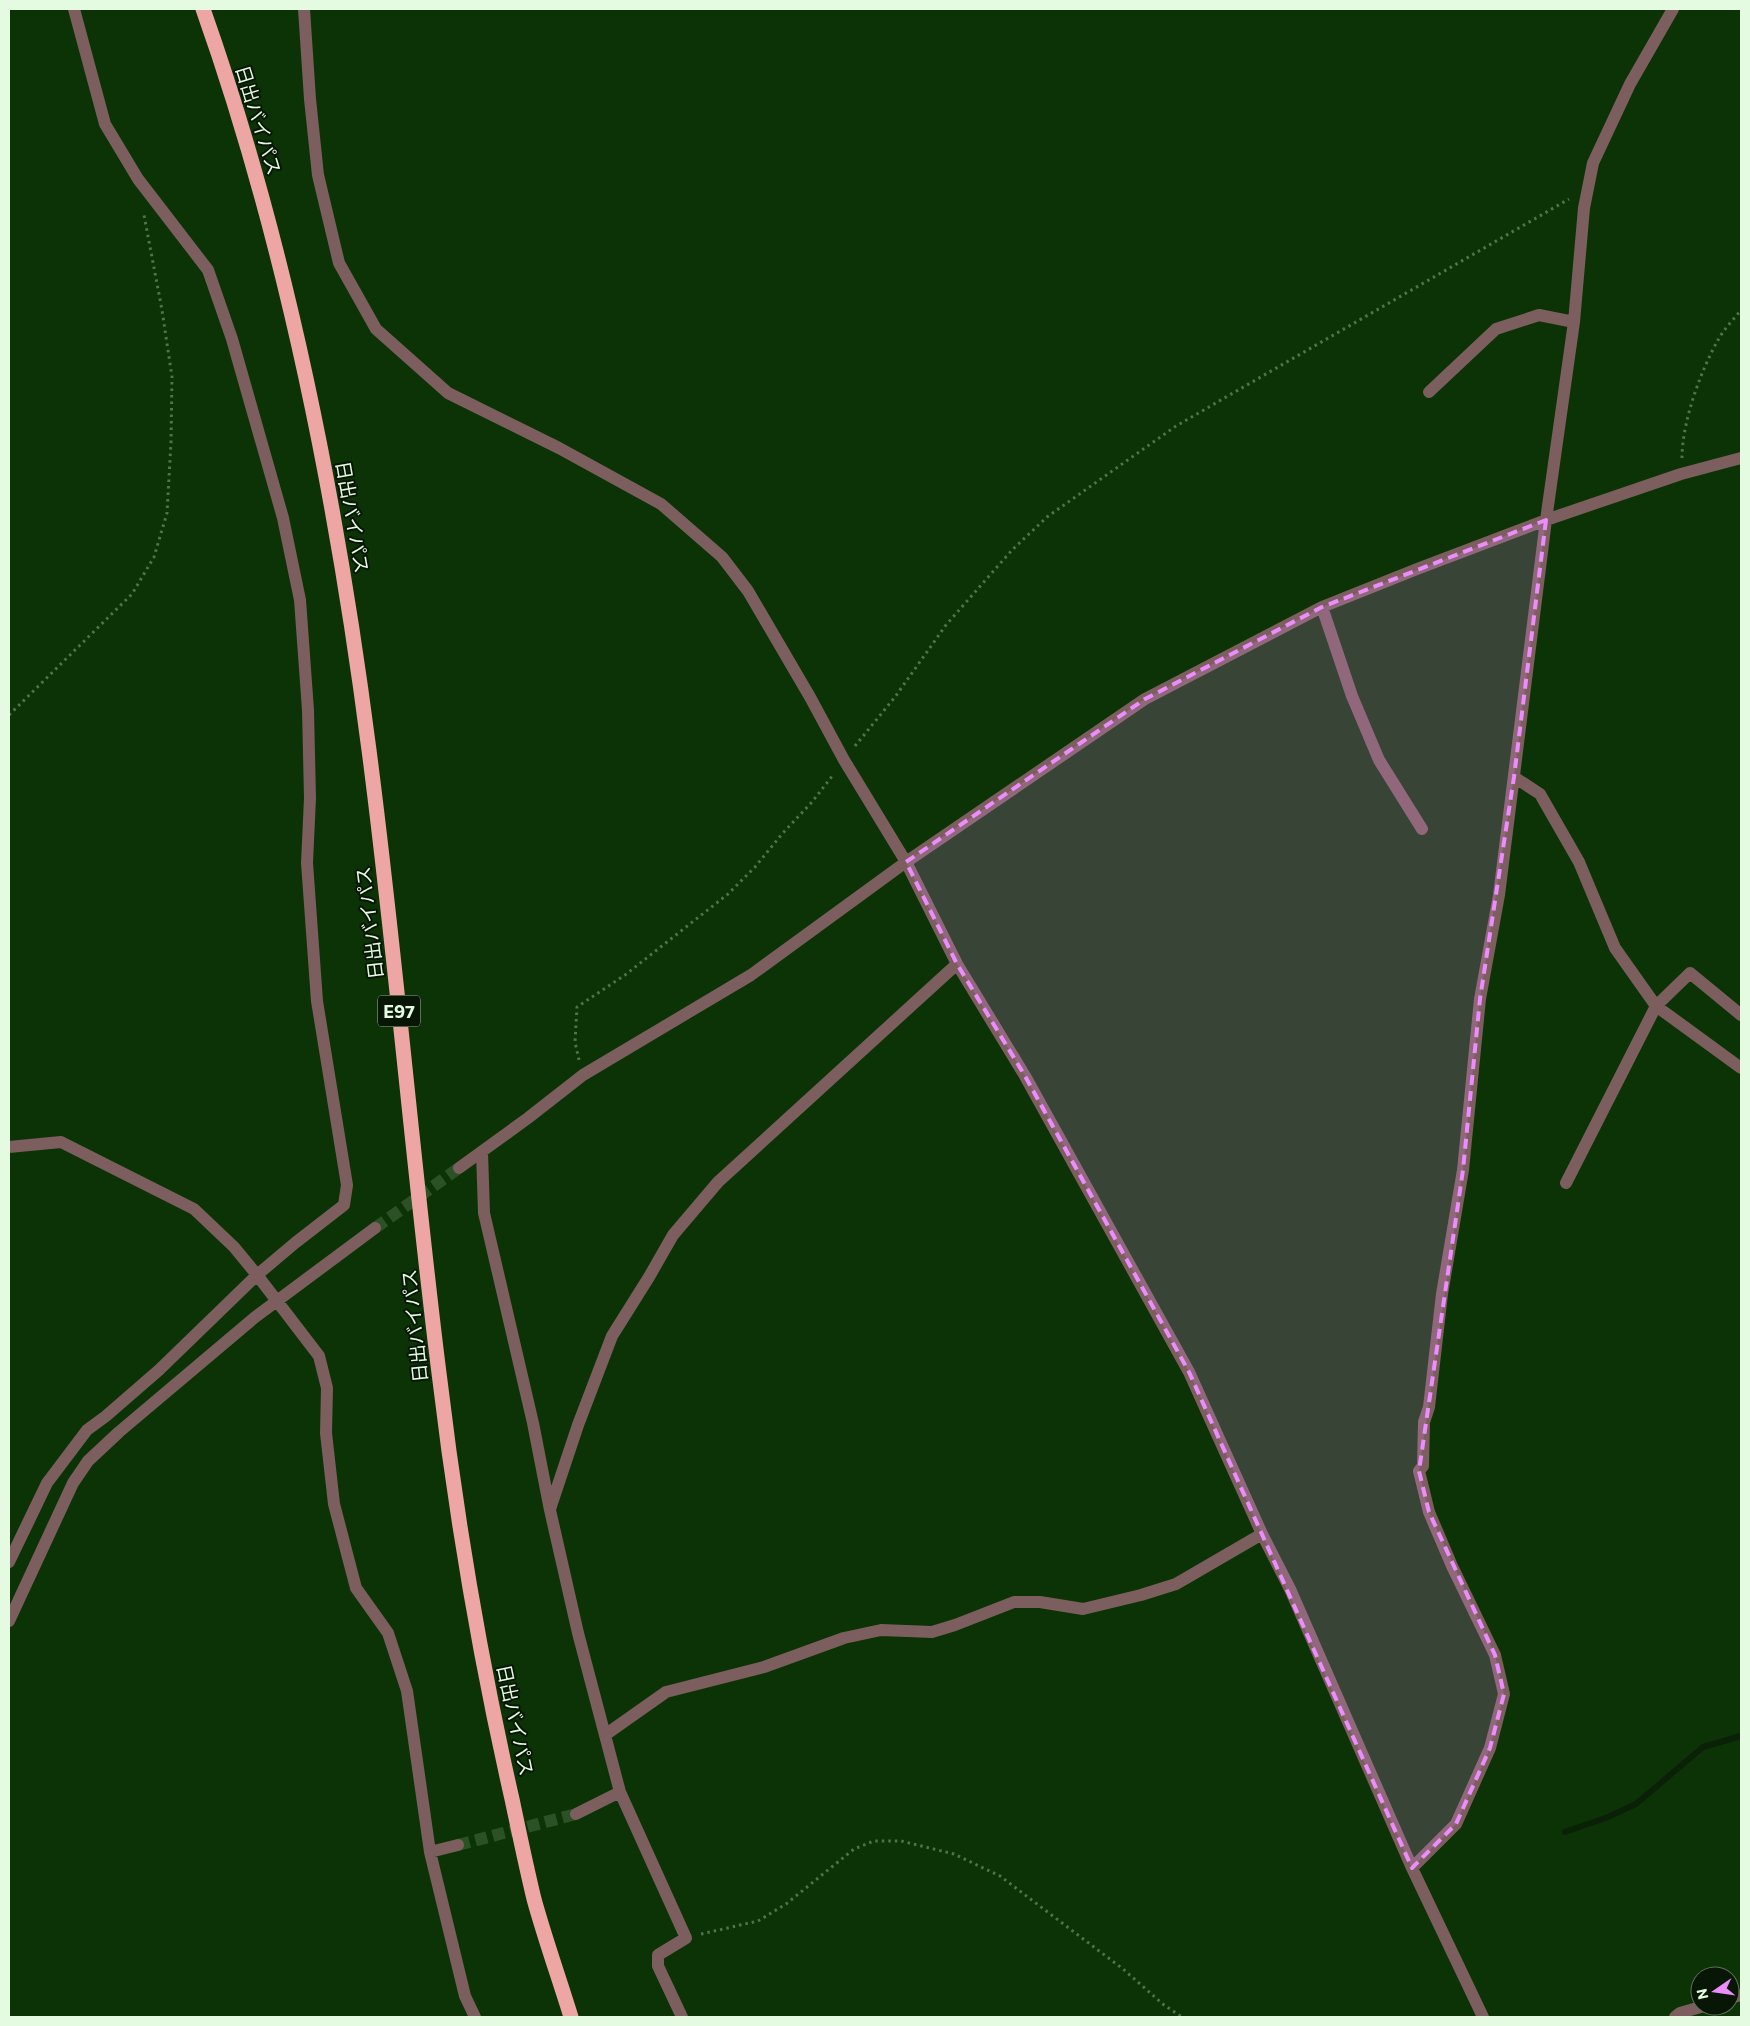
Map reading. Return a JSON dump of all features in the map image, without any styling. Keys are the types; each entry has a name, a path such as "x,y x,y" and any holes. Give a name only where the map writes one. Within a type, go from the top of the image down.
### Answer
{"highway":[{"name":"日出バイパス","path":"203,9 258,184 293,318 323,464 348,604 369,749 439,1375 462,1537 491,1706 534,1900 571,2017"}],"street":[{"path":"9,1562 47,1483 87,1430 106,1416 261,1280 295,1243 344,1205 347,1186 317,1001 307,863 310,798 308,710 300,600 283,518 232,338 208,270 138,180 105,124 74,9"},
{"path":"304,9 310,99 318,175 339,263 376,329 448,393 559,448 661,504 722,557 748,591 810,697 844,760 906,862 957,964 1025,1076 1189,1372 1262,1534 1290,1589 1412,1868 1483,2017"},
{"path":"1412,1868 1456,1824 1490,1748 1504,1694 1495,1655 1452,1566 1429,1512 1419,1471 1422,1466 1424,1422 1429,1406 1442,1294 1464,1170 1480,999 1498,894 1546,520 1574,322 1584,208 1593,163 1605,136 1630,84 1674,9"},
{"path":"1429,392 1496,329 1539,315 1574,322"},
{"path":"459,1168 582,1075 751,974 906,862 1145,699 1322,608 1417,569 1546,520 1681,474 1741,458"},
{"path":"1322,608 1352,696 1379,760 1422,829"},
{"path":"1514,777 1540,794 1579,862 1615,948 1656,1006 1741,1068"},
{"path":"550,1510 578,1425 612,1336 673,1235 718,1182 957,964"},
{"path":"1566,1184 1656,1006 1690,973 1741,1015"},
{"path":"9,1147 61,1142 194,1210 234,1248 319,1356 327,1388 326,1433 334,1504 356,1588 388,1632 407,1691 430,1852 465,1996 475,2017"},
{"path":"482,1152 484,1213 533,1423 550,1510 578,1633 620,1792 686,1938 658,1955 658,1966 682,2017"},
{"path":"9,1621 73,1483 88,1461 119,1432 254,1318 376,1228"},
{"path":"605,1735 666,1692 764,1667 844,1638 881,1630 932,1632 955,1626 1014,1602 1040,1602 1083,1609 1141,1595 1176,1584 1262,1534"},
{"path":"576,1814 620,1792"},
{"path":"430,1852 458,1845"},
{"path":"1675,2017 1680,2013 1690,2010"}],"path":[{"path":"9,715 132,594 154,557 166,513 171,442 172,377 162,310 138,180"},
{"path":"582,1075 575,1042 577,1007 625,975 728,894 755,867 812,802 895,697 946,625 1012,550 1047,517 1176,426 1589,187"},
{"path":"1681,474 1682,443 1695,392 1718,340 1741,310"},
{"path":"686,1938 758,1921 786,1904 854,1849 874,1840 901,1840 954,1854 1000,1876 1123,1969 1164,2005 1182,2017"}],"highlighted area":[{"path":"1546,520 1514,777 1480,999 1463,1170 1419,1471 1429,1512 1495,1655 1504,1694 1490,1748 1456,1824 1412,1868 1189,1372 1025,1076 957,964 906,862 1145,699 1322,607"}],"waterway":[{"path":"1565,1832 1608,1817 1636,1804 1703,1747 1741,1736"}],"tunnel":[{"path":"375,1228 459,1168"},
{"path":"458,1845 576,1814"}]}
